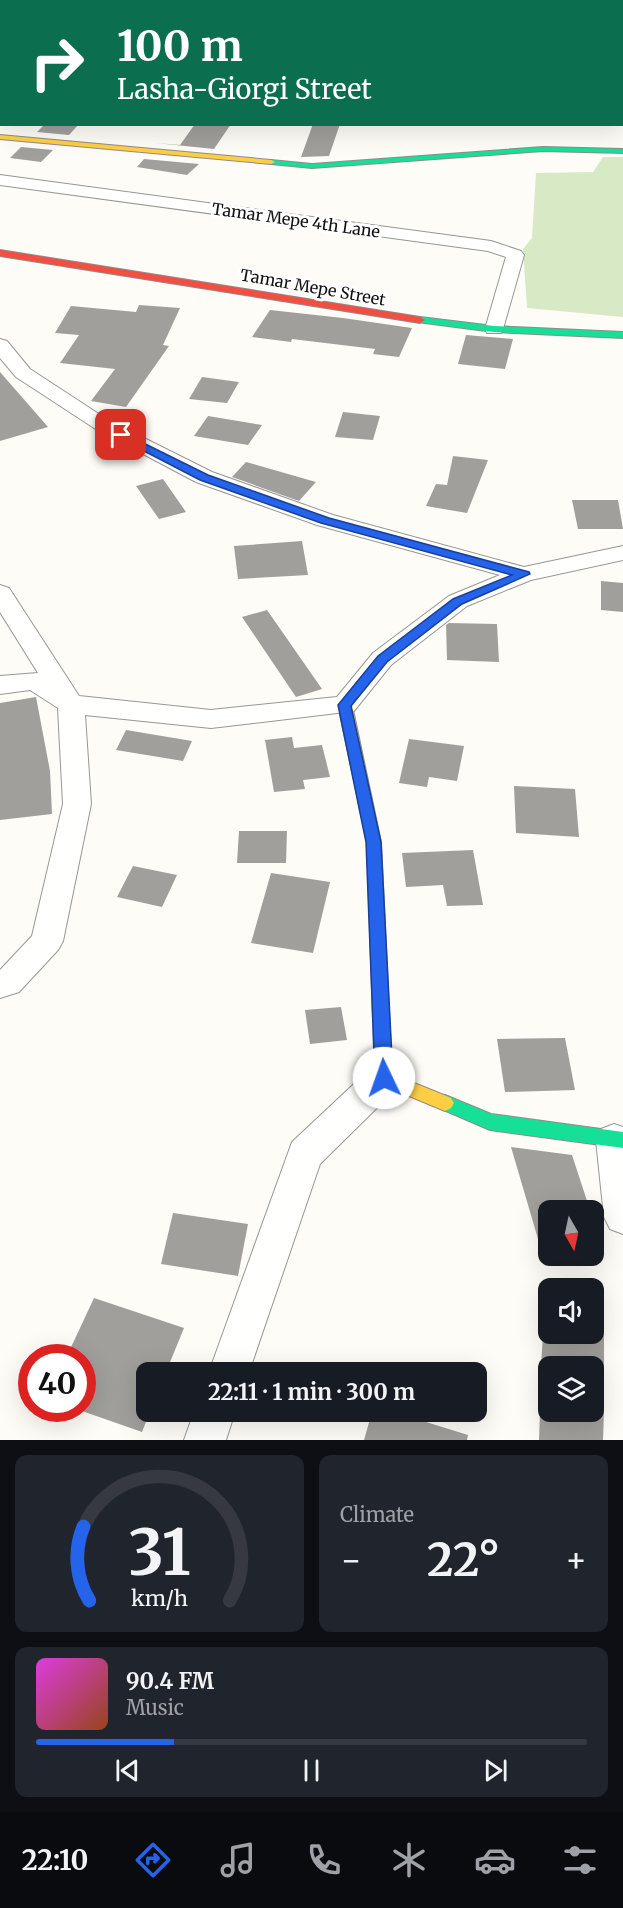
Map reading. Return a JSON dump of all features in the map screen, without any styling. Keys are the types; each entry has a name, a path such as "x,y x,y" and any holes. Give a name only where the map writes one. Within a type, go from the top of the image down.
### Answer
{"street":[{"path":"601,0 616,0"},
{"path":"0,137 312,166 543,149 623,151"},
{"name":"Tamar Mepe 4th Lane","path":"0,180 491,246 515,255 494,329"},
{"name":"Tamar Mepe Street","path":"0,253 394,317 494,329 623,335"},
{"path":"0,345 23,373 100,424 204,477 325,520 524,574"},
{"path":"0,685 35,681 71,704 211,719 345,705 382,659 458,602 524,574 623,553"},
{"path":"0,593 71,704 77,804 47,941 8,983 0,985"},
{"path":"232,1362 305,1154 384,1078 374,842 345,705"},
{"path":"384,1078 490,1122 619,1140 623,1217"},
{"path":"205,1440 211,1422"}],"green space":[{"path":"603,157 623,157 623,317 527,308 523,249 532,238 536,173 593,172"}],"building":[{"path":"43,126 77,126 69,135 37,132"},
{"path":"194,126 230,126 214,149 156,143 180,145"},
{"path":"312,126 339,126 329,156 301,157"},
{"path":"21,147 53,150 41,162 10,158"},
{"path":"144,159 199,164 187,175 137,167"},
{"path":"139,305 180,308 163,345 169,346 126,407 91,401 115,369 60,363 79,335 55,333 71,306 136,312"},
{"path":"270,310 412,328 399,357 373,354 375,349 292,339 291,342 252,337"},
{"path":"466,335 513,339 505,369 458,364"},
{"path":"0,372 28,404 48,427 0,441"},
{"path":"202,377 239,382 227,403 189,399"},
{"path":"343,412 380,416 373,440 335,437"},
{"path":"208,416 262,425 248,445 194,436"},
{"path":"453,456 488,460 467,513 426,506 436,484 447,485"},
{"path":"246,462 316,482 299,501 232,477"},
{"path":"163,479 186,512 159,519 136,486"},
{"path":"572,500 618,500 623,529 578,529"},
{"path":"302,541 308,575 238,579 234,546"},
{"path":"601,581 623,583 623,612 601,610"},
{"path":"267,610 322,689 296,697 242,617"},
{"path":"449,623 497,624 499,662 447,660 446,625"},
{"path":"36,697 50,771 52,814 0,820 0,703"},
{"path":"126,730 192,741 183,761 116,750"},
{"path":"292,737 294,748 322,745 330,777 303,780 305,789 274,792 265,740"},
{"path":"409,739 464,746 457,781 429,777 427,787 399,783"},
{"path":"514,786 575,789 579,837 516,833"},
{"path":"239,831 287,831 286,863 237,863"},
{"path":"473,850 483,905 447,906 443,885 406,887 402,853"},
{"path":"133,866 177,875 162,907 117,897"},
{"path":"271,873 330,882 313,953 251,943"},
{"path":"341,1007 347,1040 310,1044 305,1010"},
{"path":"565,1038 575,1090 505,1092 497,1039"},
{"path":"511,1147 572,1155 587,1200 538,1200 538,1239"},
{"path":"173,1213 248,1224 238,1276 161,1264"},
{"path":"94,1298 184,1328 170,1362 136,1362 136,1422 146,1422 142,1432 96,1416 96,1344 73,1344"},
{"path":"542,1344 604,1344 604,1356 542,1356"},
{"path":"369,1422 426,1422 468,1435 467,1440 364,1440"},
{"path":"540,1422 604,1422 603,1440 539,1440"}],"traffic: fast":[{"path":"271,162 312,166 543,149 623,151"},
{"path":"420,320 494,329 623,335"},
{"path":"445,1103 490,1122 623,1140"}],"traffic: slow":[{"path":"0,137 271,162"},
{"path":"345,705 374,842 384,1078 445,1103"}],"traffic: jam":[{"path":"0,253 420,320"}],"route":[{"path":"121,435 204,477 325,520 524,574 458,602 382,659 345,705 374,842 384,1078"}]}
